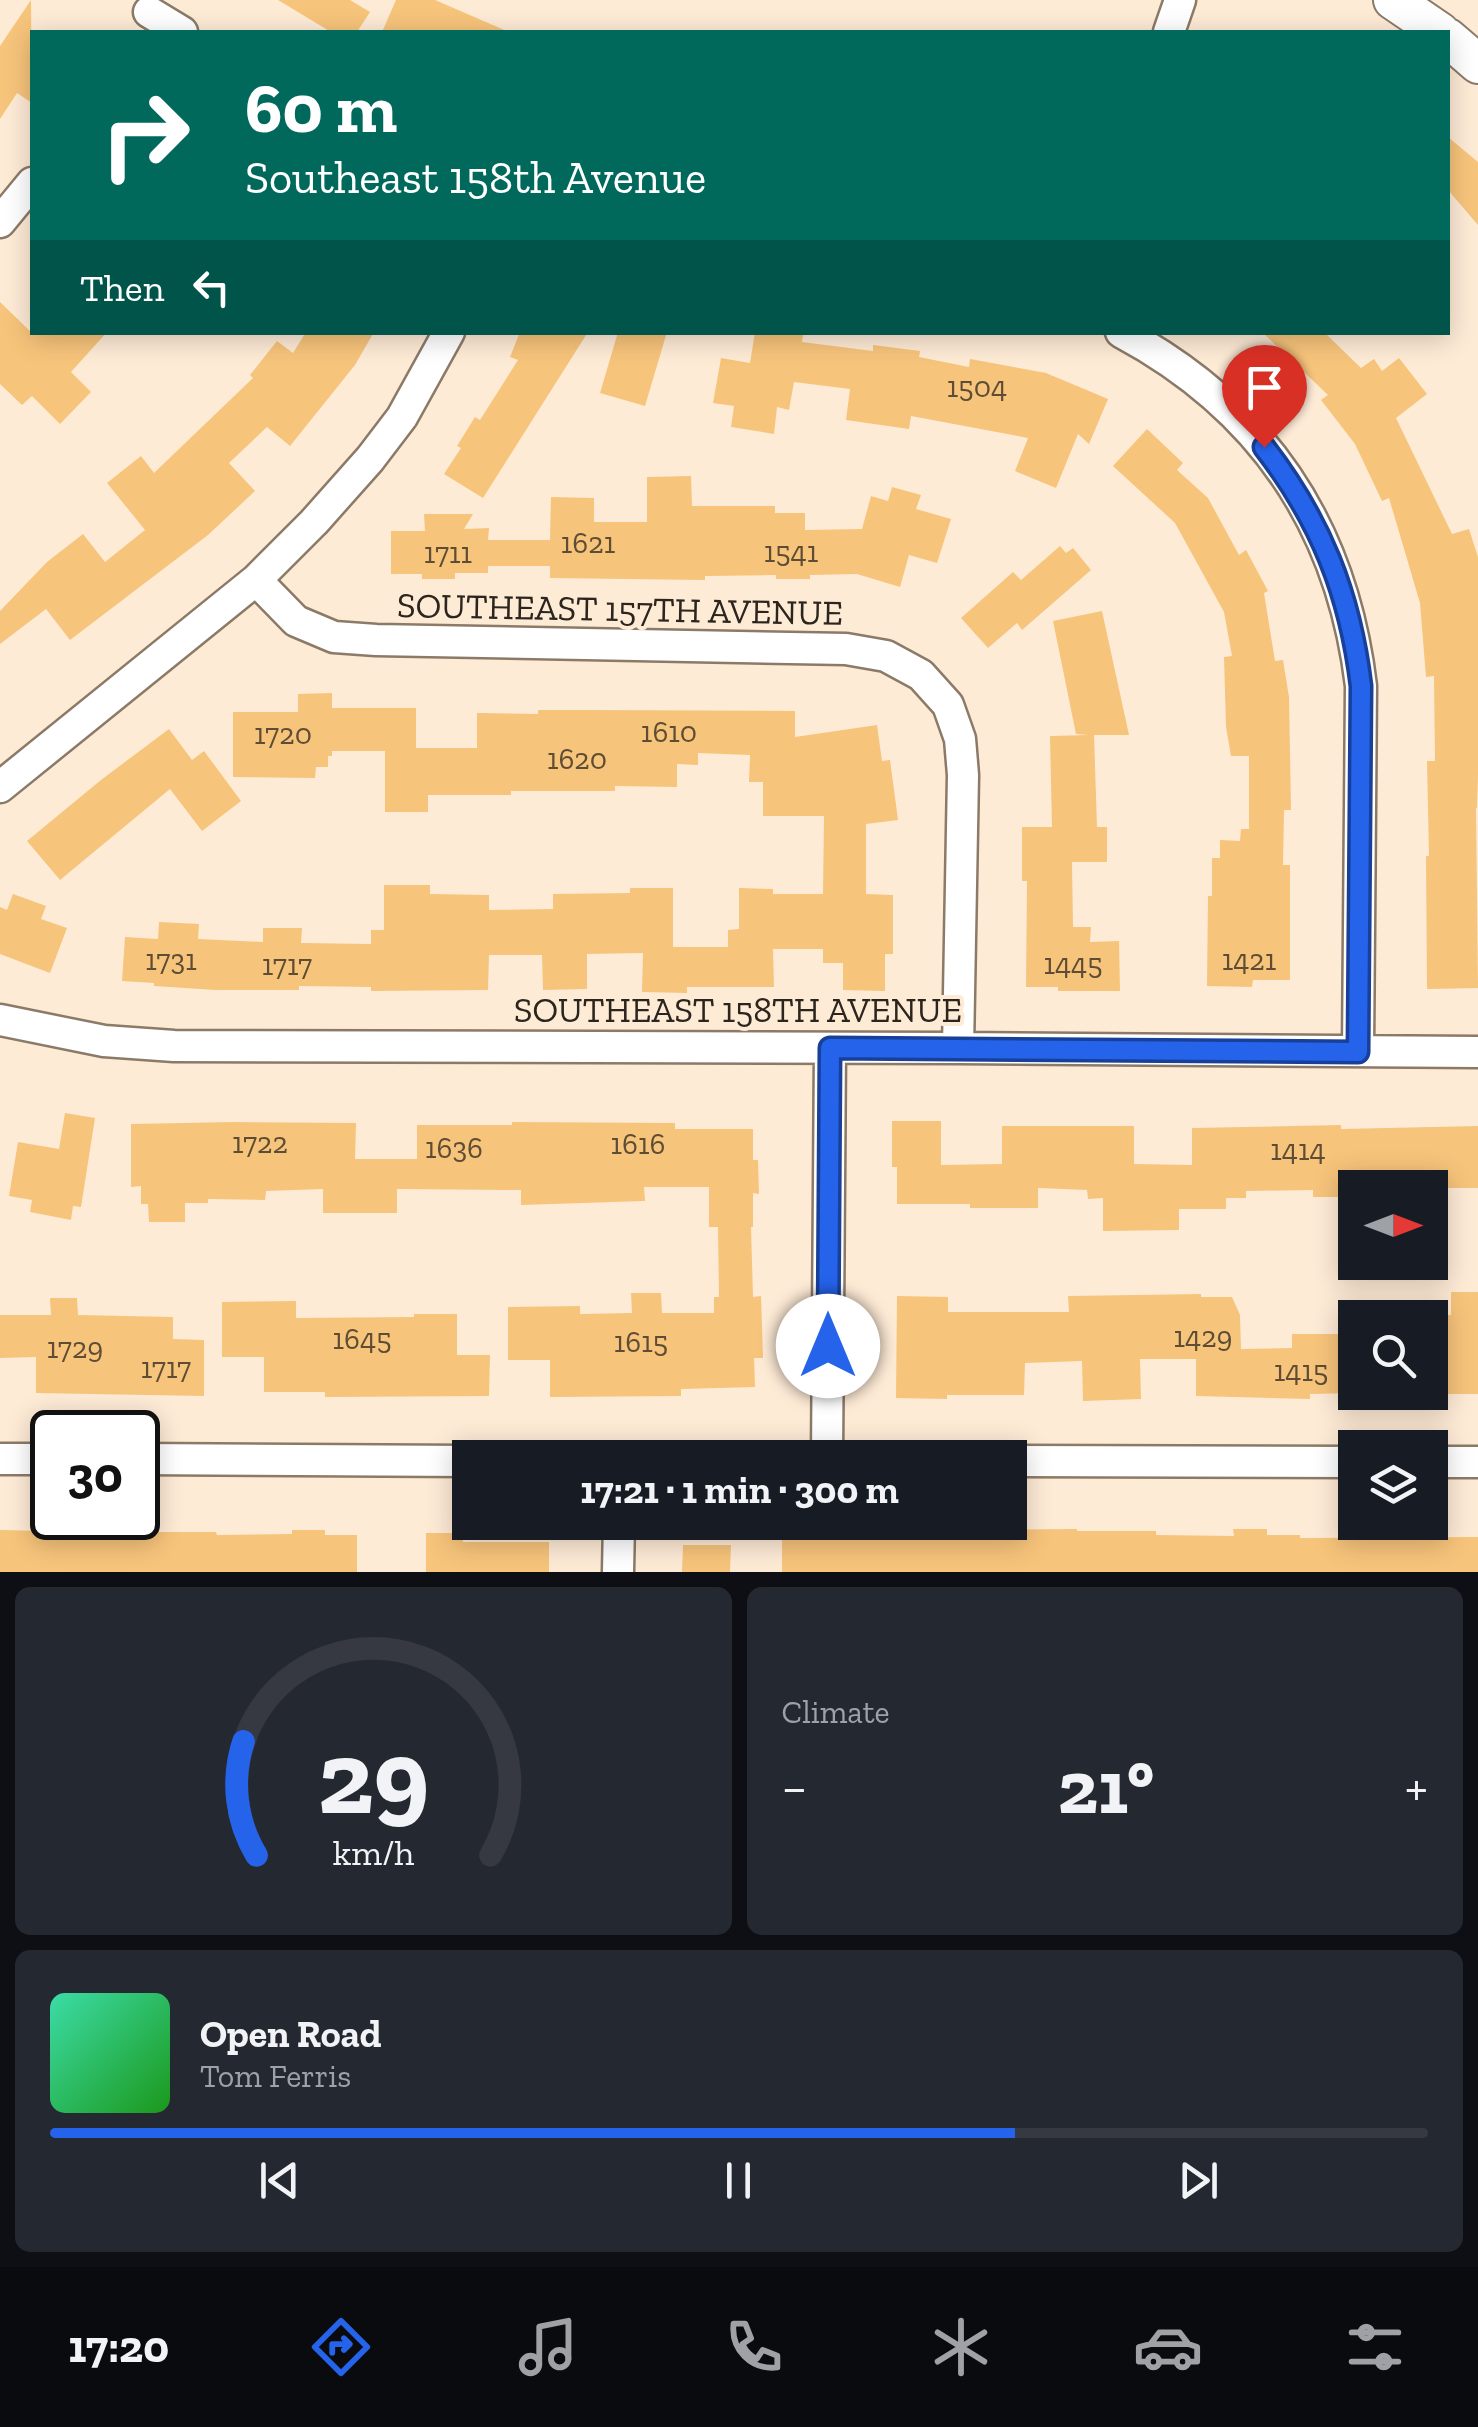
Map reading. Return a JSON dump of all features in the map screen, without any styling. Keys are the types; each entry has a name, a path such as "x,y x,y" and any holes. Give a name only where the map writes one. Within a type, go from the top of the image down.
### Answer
{"street":[{"path":"1170,30 1180,0"},
{"path":"1393,0 1437,30"},
{"path":"147,15 178,30"},
{"path":"1450,40 1478,64"},
{"path":"0,222 30,184"},
{"path":"0,786 256,580 314,522 402,417 447,335"},
{"path":"1126,335 1182,369 1239,419 1264,447 1307,508 1337,576 1356,649 1361,686 1358,1052"},
{"name":"SOUTHEAST 157TH AVENUE","path":"256,580 296,622 334,637 846,649 886,656 922,675 948,704 960,740 963,775 958,1048"},
{"name":"SOUTHEAST 158TH AVENUE","path":"0,1020 104,1041 174,1046 1478,1052"},
{"path":"828,1440 830,1048"},
{"path":"0,1458 30,1459"},
{"path":"160,1459 452,1461"},
{"path":"1027,1461 1338,1462"},
{"path":"1448,1462 1478,1462"},
{"path":"618,1572 619,1540"}],"building":[{"path":"31,0 30,102 17,93 0,119 0,46"},
{"path":"278,0 350,0 370,12 358,30 328,30"},
{"path":"396,0 435,0 504,30 383,30"},
{"path":"1450,139 1478,162 1478,225 1450,192"},
{"path":"0,302 30,335 104,335 71,372 91,392 60,424 32,396 22,405 0,384"},
{"path":"304,335 372,335 355,365 290,446 267,427 229,463 255,491 208,535 70,640 46,609 0,644 0,611 47,562 83,534 105,562 145,530 107,483 141,456 154,473 253,378 250,375 277,341 293,353"},
{"path":"519,335 586,335 483,498 444,474 475,417 480,420 518,360 510,357"},
{"path":"617,335 666,335 645,406 600,393"},
{"path":"755,335 803,335 802,342 873,351 873,345 920,351 919,357 969,367 970,359 1046,373 1108,399 1089,444 1078,434 1056,488 1015,471 1028,438 911,416 909,429 846,420 850,389 794,382 789,410 777,407 774,434 731,427 734,406 713,403 721,358 750,363"},
{"path":"1265,335 1327,335 1361,368 1374,359 1382,371 1399,358 1427,394 1396,418 1452,534 1469,529 1478,557 1478,988 1427,989 1427,761 1435,761 1434,676 1426,677 1420,603 1389,498 1382,501 1355,444 1321,400 1328,395"},
{"path":"1147,429 1183,463 1177,470 1208,498 1239,555 1246,550 1268,591 1264,593 1275,661 1283,660 1289,697 1291,810 1284,810 1283,865 1290,865 1290,980 1253,980 1252,987 1207,986 1212,858 1220,858 1220,840 1240,841 1241,829 1249,829 1249,756 1231,756 1224,657 1232,656 1224,612 1175,523 1113,466"},
{"path":"691,476 692,506 775,506 775,513 805,513 805,530 862,529 871,496 888,501 892,487 921,495 916,509 951,519 937,563 909,555 900,587 857,574 810,575 810,579 776,579 776,575 705,576 705,580 550,578 550,566 488,566 488,573 455,573 455,579 391,574 391,531 425,531 424,514 473,514 464,529 489,528 488,540 550,540 551,497 594,498 594,522 647,522 647,477"},
{"path":"1060,546 1066,553 1073,548 1091,570 1022,630 1017,623 988,648 961,618 1013,572 1021,580"},
{"path":"1102,611 1129,735 1094,735 1097,827 1107,827 1107,862 1072,862 1073,927 1091,927 1090,942 1119,941 1120,991 1026,987 1027,881 1022,881 1022,827 1052,827 1050,736 1088,735 1076,734 1053,621"},
{"path":"332,693 332,708 416,708 416,748 477,748 477,713 795,711 795,737 877,725 882,761 890,760 898,820 866,824 866,894 893,895 893,954 885,954 885,991 843,990 843,963 823,963 823,949 773,949 774,987 687,987 687,993 642,992 643,953 587,954 587,989 543,990 542,955 489,955 488,990 371,991 371,987 299,986 299,990 216,990 122,981 125,937 158,939 159,922 199,924 198,939 263,942 263,928 302,928 301,943 371,944 371,930 384,930 384,885 430,885 430,894 489,895 489,910 553,909 553,894 673,888 673,947 728,947 728,930 739,929 739,888 773,889 773,894 823,894 824,816 763,816 763,782 749,782 750,755 698,753 698,765 677,764 677,787 428,795 428,812 385,812 385,751 332,751 328,767 316,767 315,778 233,777 233,712 298,712 298,694"},
{"path":"169,729 192,760 204,751 241,801 202,831 170,789 60,880 27,841"},
{"path":"13,894 46,906 41,919 67,928 50,973 0,954 0,907 7,910"},
{"path":"65,1113 95,1118 81,1207 73,1206 71,1220 30,1212 32,1200 9,1196 18,1142 59,1149"},
{"path":"892,1121 941,1121 941,1165 1002,1164 1002,1126 1134,1126 1134,1164 1192,1165 1192,1128 1478,1126 1478,1188 1448,1188 1448,1170 1338,1170 1338,1197 1313,1197 1313,1190 1246,1191 1246,1198 1226,1198 1226,1209 1179,1209 1179,1230 1103,1231 1103,1198 1088,1199 1087,1190 1038,1188 1038,1208 897,1204 897,1167 892,1167"},
{"path":"356,1123 355,1159 417,1159 417,1125 675,1123 675,1129 753,1129 759,1194 753,1193 753,1297 761,1296 763,1358 754,1358 755,1387 681,1389 681,1396 550,1397 550,1360 508,1360 508,1307 580,1306 580,1314 632,1313 631,1293 661,1293 662,1313 714,1313 714,1297 719,1297 718,1227 709,1227 709,1187 644,1187 645,1201 521,1205 521,1190 397,1189 397,1213 323,1213 323,1189 266,1191 265,1200 208,1199 208,1203 185,1203 185,1222 149,1222 148,1204 141,1204 141,1186 131,1187 131,1124"},
{"path":"1451,1292 1478,1292 1478,1394 1448,1394"},
{"path":"897,1296 948,1297 948,1312 1069,1312 1068,1296 1232,1297 1240,1315 1241,1349 1292,1348 1292,1334 1338,1334 1338,1393 1310,1394 1310,1399 1196,1396 1196,1359 1140,1359 1141,1399 1083,1401 1082,1361 1025,1363 1024,1395 896,1398"},
{"path":"50,1298 77,1298 78,1315 173,1317 173,1339 204,1340 204,1396 36,1393 36,1357 0,1358 0,1315 51,1315"},
{"path":"296,1301 296,1318 457,1314 457,1355 490,1355 489,1396 325,1397 325,1392 264,1392 264,1357 222,1357 222,1302"},
{"path":"1027,1529 1077,1529 1234,1536 1233,1529 1267,1529 1267,1535 1338,1540 1478,1537 1478,1572 782,1572 782,1540 1027,1540"},
{"path":"0,1530 30,1531 30,1540 160,1540 160,1532 217,1535 325,1530 325,1535 357,1535 357,1572 0,1572"},
{"path":"426,1533 452,1533 452,1540 463,1542 549,1542 549,1572 426,1572"},
{"path":"683,1545 731,1545 730,1572 682,1572"}],"route":[{"path":"828,1346 830,1048 1358,1052 1361,686 1356,649 1324,542 1307,508 1264,447"}]}
